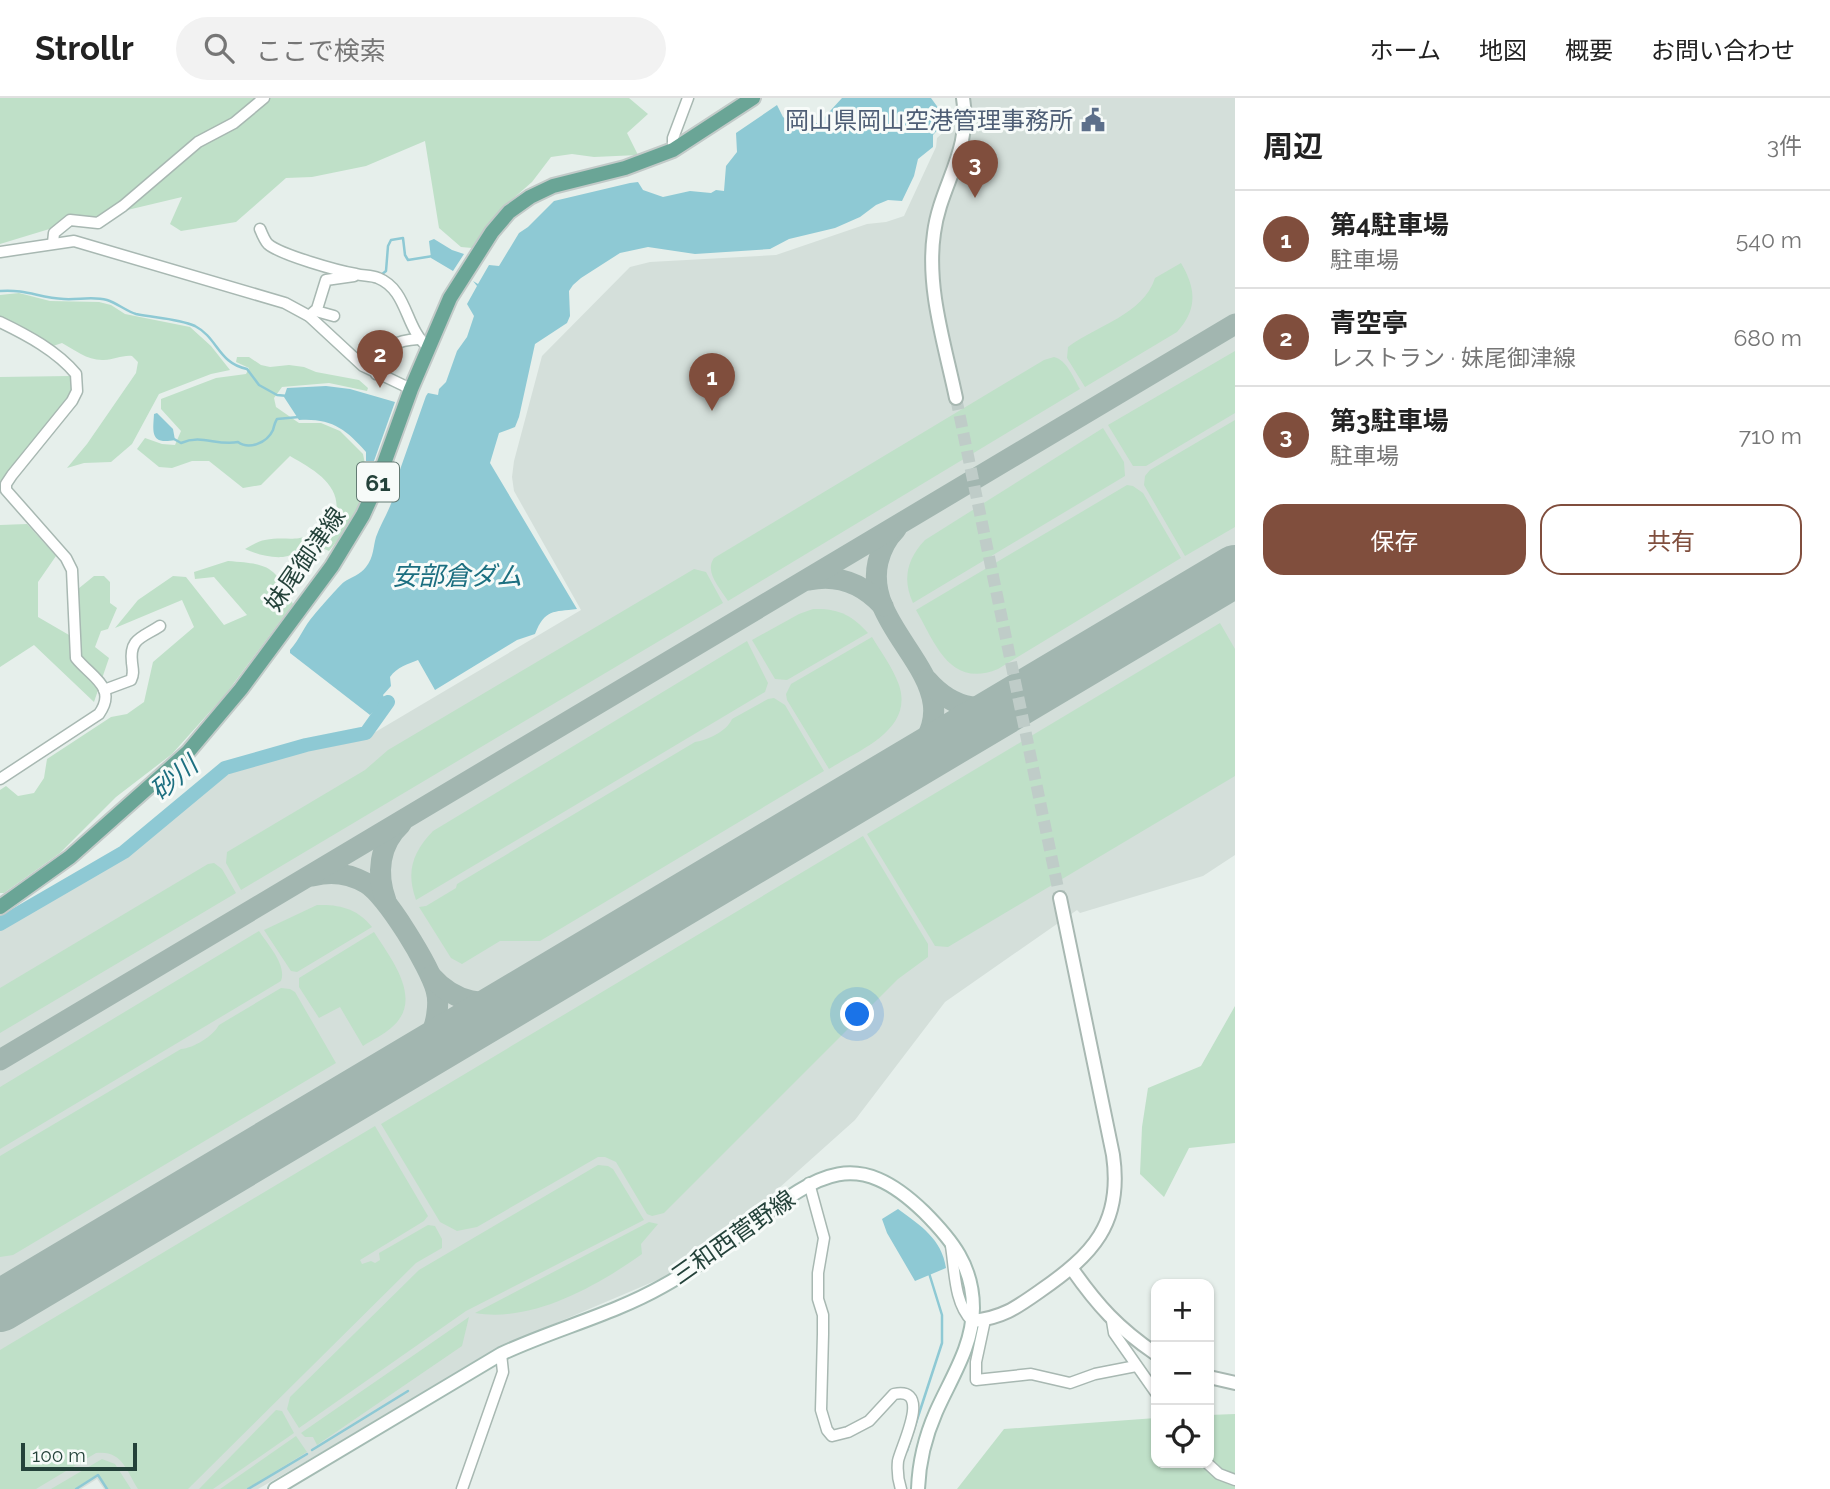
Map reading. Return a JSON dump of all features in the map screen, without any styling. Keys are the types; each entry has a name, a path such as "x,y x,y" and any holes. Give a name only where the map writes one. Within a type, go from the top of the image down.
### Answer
{"main road":[{"name":"妹尾御津線","path":"0,907 71,857 160,779 188,752 241,689 331,566 363,516 411,389 423,343 492,232 509,212 530,197 553,186 625,168 673,150 753,98"},
{"path":"957,398 933,285 932,248 938,214 963,145 963,98"},
{"path":"979,1320 1001,1317 1072,1269 1087,1254 1105,1226 1113,1202 1115,1169 1060,898"},
{"name":"三和西菅野線","path":"275,1489 501,1354 662,1287 702,1262 809,1183 838,1174 855,1173 884,1180 906,1195 950,1240 969,1274 973,1308 979,1320 926,1440 918,1489"},
{"path":"1072,1269 1112,1321 1151,1350"},
{"path":"1214,1378 1235,1383"}],"street":[{"path":"53,243 54,233 70,220 98,223 123,206 198,142 234,122 264,98"},
{"path":"673,150 673,138 688,98"},
{"path":"260,229 267,243 282,250 339,271 376,277 401,299 423,343"},
{"path":"0,252 74,241 313,313 334,316"},
{"path":"313,313 326,280 362,275"},
{"path":"313,313 363,366 411,389"},
{"path":"0,322 31,338 61,359 76,374 77,391 72,401 12,475 6,484 6,490 66,558 73,579 76,658 98,679 106,702 99,714 0,779"},
{"path":"376,374 392,345 399,340 423,343"},
{"path":"104,690 131,680 133,643 160,626"},
{"path":"809,1183 824,1238 818,1273 818,1299 823,1325 821,1410 827,1430 832,1436 848,1432 869,1421 894,1394 910,1396 914,1407 913,1416 898,1463 901,1489"},
{"path":"979,1320 976,1380 1031,1374 1069,1383 1095,1374 1136,1366"},
{"path":"1112,1321 1114,1333 1151,1386"},
{"path":"462,1489 503,1372 501,1354"},
{"path":"1212,1468 1219,1474 1235,1480"}],"shaded area":[{"path":"955,98 1235,98 1235,855 1203,876 1080,913 1077,910 945,1002 855,1120 713,1247 662,1278 521,1338 258,1489 104,1489 97,1479 81,1489 0,1489 0,928 126,858 227,771 266,759 367,737 581,610 514,491 514,461 542,356 630,267 650,262 776,255 867,224 904,216 936,147 937,138 957,120"}],"green space":[{"path":"0,98 629,98 648,114 627,133 638,155 594,157 572,154 551,157 532,182 507,204 472,248 461,247 439,228 425,141 366,166 312,177 286,178 236,222 181,231 170,224 182,197 56,227 0,244"},
{"path":"1181,263 1192,289 1192,306 1184,323 1177,332 1085,387 1067,358 1068,347 1130,310 1149,291 1155,278"},
{"path":"19,293 50,301 99,302 111,305 125,314 190,327 211,346 230,370 211,374 159,394 132,444 111,462 84,463 67,468 136,373 138,362 132,356 98,360 62,343 53,346 0,317 0,295"},
{"path":"1235,351 1235,413 1146,466 1133,466 1108,425"},
{"path":"237,357 249,357 270,367 304,367 316,372 359,380 368,388 367,391 329,383 282,387 274,398 276,407 299,423 321,423 340,431 363,454 365,464 376,462 358,510 329,551 315,546 278,557 245,549 265,540 303,537 315,530 321,522 334,522 337,510 332,490 319,474 290,456 261,485 243,488 209,461 192,461 172,468 159,467 137,449 145,438 175,445 181,431 161,409 161,399 216,378 246,374 249,368 236,362"},
{"path":"1054,357 1066,366 1080,389 728,601 712,574 711,563 714,558 1044,360"},
{"path":"70,376 72,391 68,402 7,477 0,481 0,377"},
{"path":"1235,420 1235,527 1185,556 1144,485 1145,476 1150,470"},
{"path":"1103,428 1124,462 1125,476 913,603 908,586 908,570 914,554 925,540"},
{"path":"1127,485 1143,493 1181,558 998,669 981,674 968,673 956,668 946,659 916,610"},
{"path":"27,524 56,556 38,582 38,617 69,635 80,635 78,589 94,576 104,576 110,582 110,603 117,608 108,629 101,631 95,647 109,658 94,702 34,645 0,667 0,525"},
{"path":"228,561 269,569 276,574 293,604 225,695 172,754 116,797 60,853 4,893 0,893 0,790 6,786 18,796 34,793 44,778 47,759 111,717 127,714 144,702 153,662 194,627 182,600 115,628 138,600 173,576 186,577 224,625 247,615 214,577 195,579 194,572"},
{"path":"694,569 706,572 723,603 241,890 226,863 227,852 365,770 388,750"},
{"path":"813,609 844,614 868,633 787,680 775,679 752,640"},
{"path":"1220,623 1235,649 1235,776 948,947 935,946 867,834"},
{"path":"872,637 899,685 902,701 899,714 881,737 829,769 787,700 786,694 791,684"},
{"path":"747,641 768,683 765,692 416,900 411,880 413,863 420,847 433,831"},
{"path":"774,698 785,705 824,771 540,941 500,941 462,964 451,958 419,907 426,906 456,888 457,884 695,742 716,734 732,719"},
{"path":"863,836 928,944 928,957 898,979 664,1213 652,1216 647,1214 616,1162 598,1157 477,1227 457,1231 440,1222 381,1124"},
{"path":"214,863 222,869 236,893 0,1033 0,988 208,864"},
{"path":"317,905 348,909 361,916 372,927 297,972 291,971 264,930"},
{"path":"259,931 279,962 281,981 0,1149 0,1087"},
{"path":"374,932 402,980 405,1005 401,1017 391,1028 363,1046 340,1007 319,1018 299,987 299,978"},
{"path":"281,988 295,992 336,1063 13,1255 0,1257 0,1156 181,1049 203,1041 219,1025"},
{"path":"1235,1006 1235,1143 1189,1148 1164,1197 1140,1174 1142,1127 1148,1088 1201,1066"},
{"path":"375,1126 428,1216 360,1260 362,1264 371,1261 375,1263 380,1260 379,1253 428,1225 435,1226 442,1239 442,1248 416,1263 188,1489 138,1489 118,1458 96,1453 36,1489 0,1489 0,1350"},
{"path":"598,1165 613,1169 644,1220 466,1311 299,1428 287,1409 290,1397 419,1270"},
{"path":"649,1222 658,1224 641,1244 642,1254 584,1289 541,1307 519,1312 497,1315 475,1313"},
{"path":"469,1317 462,1346 317,1445 313,1437 305,1437 301,1433"},
{"path":"276,1410 282,1411 294,1433 213,1489 199,1489"},
{"path":"1235,1414 1235,1489 957,1489 1004,1429 1151,1418 1151,1468 1214,1468 1214,1415"},
{"path":"296,1436 307,1452 246,1489 220,1489"},
{"path":"102,1459 115,1464 131,1489 108,1489 98,1474 74,1489 51,1489"}],"water":[{"name":"安部倉ダム","path":"842,98 931,98 939,109 942,125 933,135 933,147 918,159 914,176 902,201 888,200 835,228 789,239 770,249 695,254 648,247 620,253 573,285 569,291 570,316 567,323 535,344 519,417 515,427 499,433 490,463 577,609 551,613 542,620 535,634 517,640 435,690 418,660 403,666 390,677 391,686 383,695 385,699 370,715 290,653 307,624 325,603 344,582 361,572 369,563 426,396 428,393 438,395 439,389 446,382 457,351 467,337 474,316 467,304 477,286 473,281 478,284 489,265 499,266 519,233 554,201 630,183 638,182 643,190 663,197 690,191 724,191 726,166 737,152 736,133 777,105 783,117 797,128 820,122"},
{"path":"434,239 464,254 453,271 431,258 429,241"},
{"path":"326,386 350,389 395,402 374,461 366,461 366,452 352,437 337,427 320,421 299,420 284,397 287,388"},
{"path":"157,413 173,429 175,440 161,441 155,436 154,414"},
{"path":"898,1209 935,1241 946,1268 915,1281 887,1233 882,1219"}],"waterway":[{"path":"381,275 386,271 391,240 403,238 408,260 433,256"},
{"path":"0,291 18,291 64,299 102,299 136,314 188,323 203,331 230,361 247,369 259,385 277,395 288,396"},
{"path":"174,439 181,443 202,440 252,445 270,435 277,419 299,417"},
{"name":"砂川","path":"0,924 124,852 225,768 306,745 366,733 388,702"},
{"path":"913,1432 942,1343 942,1315 929,1273"},
{"path":"312,1450 408,1391"},
{"path":"907,1451 911,1438"},
{"path":"248,1489 307,1454"},
{"path":"76,1489 98,1475 107,1489"}],"taxiway":[{"path":"0,1060 1235,324"},
{"path":"896,529 879,557 878,590 887,615 929,688 934,714 926,741 901,770"},
{"path":"809,580 830,578 849,583 867,592 883,606"},
{"path":"927,680 948,698 971,707 995,706 1021,698"},
{"path":"386,901 381,880 382,860 388,841 401,824"},
{"path":"313,876 340,874 354,877 375,890 406,932 432,979 438,1004 434,1028 427,1042 405,1066"},
{"path":"431,976 450,992 471,1001 493,1002 518,997"},
{"path":"0,1293 23,1292"}],"runway":[{"path":"0,1306 1235,571"}],"tunnel":[{"path":"956,398 1060,898"}],"place":[{"name":"岡山県岡山空港管理事務所","path":"1093,120"},
{"name":"第3駐車場","path":"975,198"},
{"name":"青空亭","path":"380,388"},
{"name":"第4駐車場","path":"712,411"}]}
